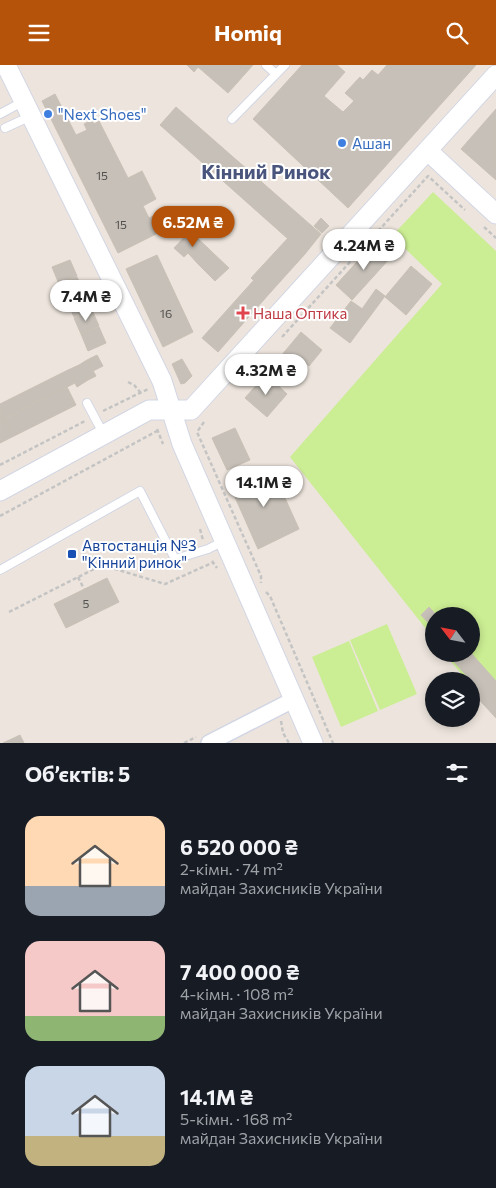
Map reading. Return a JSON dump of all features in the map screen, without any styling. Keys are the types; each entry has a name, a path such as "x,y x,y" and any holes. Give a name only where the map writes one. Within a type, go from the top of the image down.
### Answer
{"street":[{"path":"6,65 162,381 182,443 313,743"},
{"path":"0,491 149,410 191,410 496,75"},
{"path":"428,151 489,220"},
{"path":"209,743 293,700"}],"lane":[{"path":"266,65 276,74"},
{"path":"232,119 285,65"},
{"path":"0,114 28,109"},
{"path":"5,128 28,109"},
{"path":"87,403 104,435"},
{"path":"0,570 140,491 175,559 208,549 224,541"}],"path":[{"path":"278,341 428,176 469,213"},
{"path":"489,220 496,238"},
{"path":"128,383 134,385 142,396"},
{"path":"0,465 141,393"},
{"path":"206,420 198,426 197,432 261,576 261,583"},
{"path":"0,516 158,431"},
{"path":"10,612 102,565 165,584 214,562"},
{"path":"78,577 84,589"},
{"path":"264,591 270,596 333,743"},
{"path":"281,718 283,733 288,743"}],"green space":[{"path":"433,192 496,251 496,718 480,698 480,672 460,672 452,663 480,663 480,607 425,607 425,628 290,457 442,284 392,236"},
{"path":"387,624 417,694 380,710 350,640"},
{"path":"349,641 378,711 341,727 312,657"}],"building":[{"path":"187,65 253,65 228,93 198,67 194,72"},
{"name":"Ашан","path":"302,65 337,65 345,72 324,96 343,112 354,101 345,93 360,77 363,80 372,70 378,75 387,65 476,65 348,208 253,119"},
{"path":"55,94 76,135 87,130 84,124 92,120 94,124 99,121 128,178 142,171 156,199 143,206 149,218 164,211 172,226 118,253 42,101"},
{"path":"176,107 321,234 305,254 160,125"},
{"path":"496,109 496,180 461,149"},
{"path":"321,218 329,226 322,233 314,226"},
{"path":"190,231 211,251 198,264 188,253 184,257 174,248"},
{"path":"288,238 305,254 269,294 251,278"},
{"path":"375,242 391,257 352,300 336,285"},
{"path":"211,251 229,268 215,281 198,264"},
{"path":"157,255 193,332 163,347 126,269"},
{"path":"70,260 77,276 59,284 52,267"},
{"path":"411,266 432,284 406,315 385,297"},
{"path":"77,277 84,293 66,300 59,284"},
{"path":"254,280 269,294 218,352 202,338"},
{"path":"376,289 385,296 371,315 362,309"},
{"path":"84,293 91,309 74,317 67,301"},
{"path":"351,301 371,315 350,343 330,328"},
{"path":"92,310 99,326 81,334 74,318"},
{"path":"99,327 106,343 88,351 81,334"},
{"path":"301,332 322,350 309,366 305,362 293,376 276,362"},
{"path":"97,355 103,366 93,371 87,360"},
{"path":"182,359 192,376 185,383 181,384 172,364"},
{"path":"87,360 96,376 88,380 79,365"},
{"path":"79,365 88,380 77,387 68,370"},
{"path":"68,370 75,383 0,421 0,404"},
{"path":"266,374 287,394 267,417 245,398"},
{"path":"67,387 76,405 14,436 5,419"},
{"path":"5,419 14,436 0,443 0,421"},
{"path":"235,428 250,460 227,470 212,438"},
{"path":"271,467 299,529 258,549 230,486"},
{"path":"107,578 119,602 66,628 54,604"},
{"path":"425,611 425,619 421,615"},
{"path":"455,663 480,663 496,681 496,718 480,701 480,672 463,672"},
{"path":"20,735 24,743 3,743"}],"place":[{"name":"\"Next Shoes\"","path":"48,114"},
{"name":"Ашан","path":"342,143"},
{"name":"Наша Оптика","path":"243,313"},
{"name":"Автостанція №3 \"Кінний ринок\"","path":"72,554"}],"district":[{"name":"Кінний Ринок","path":"266,171"}]}
